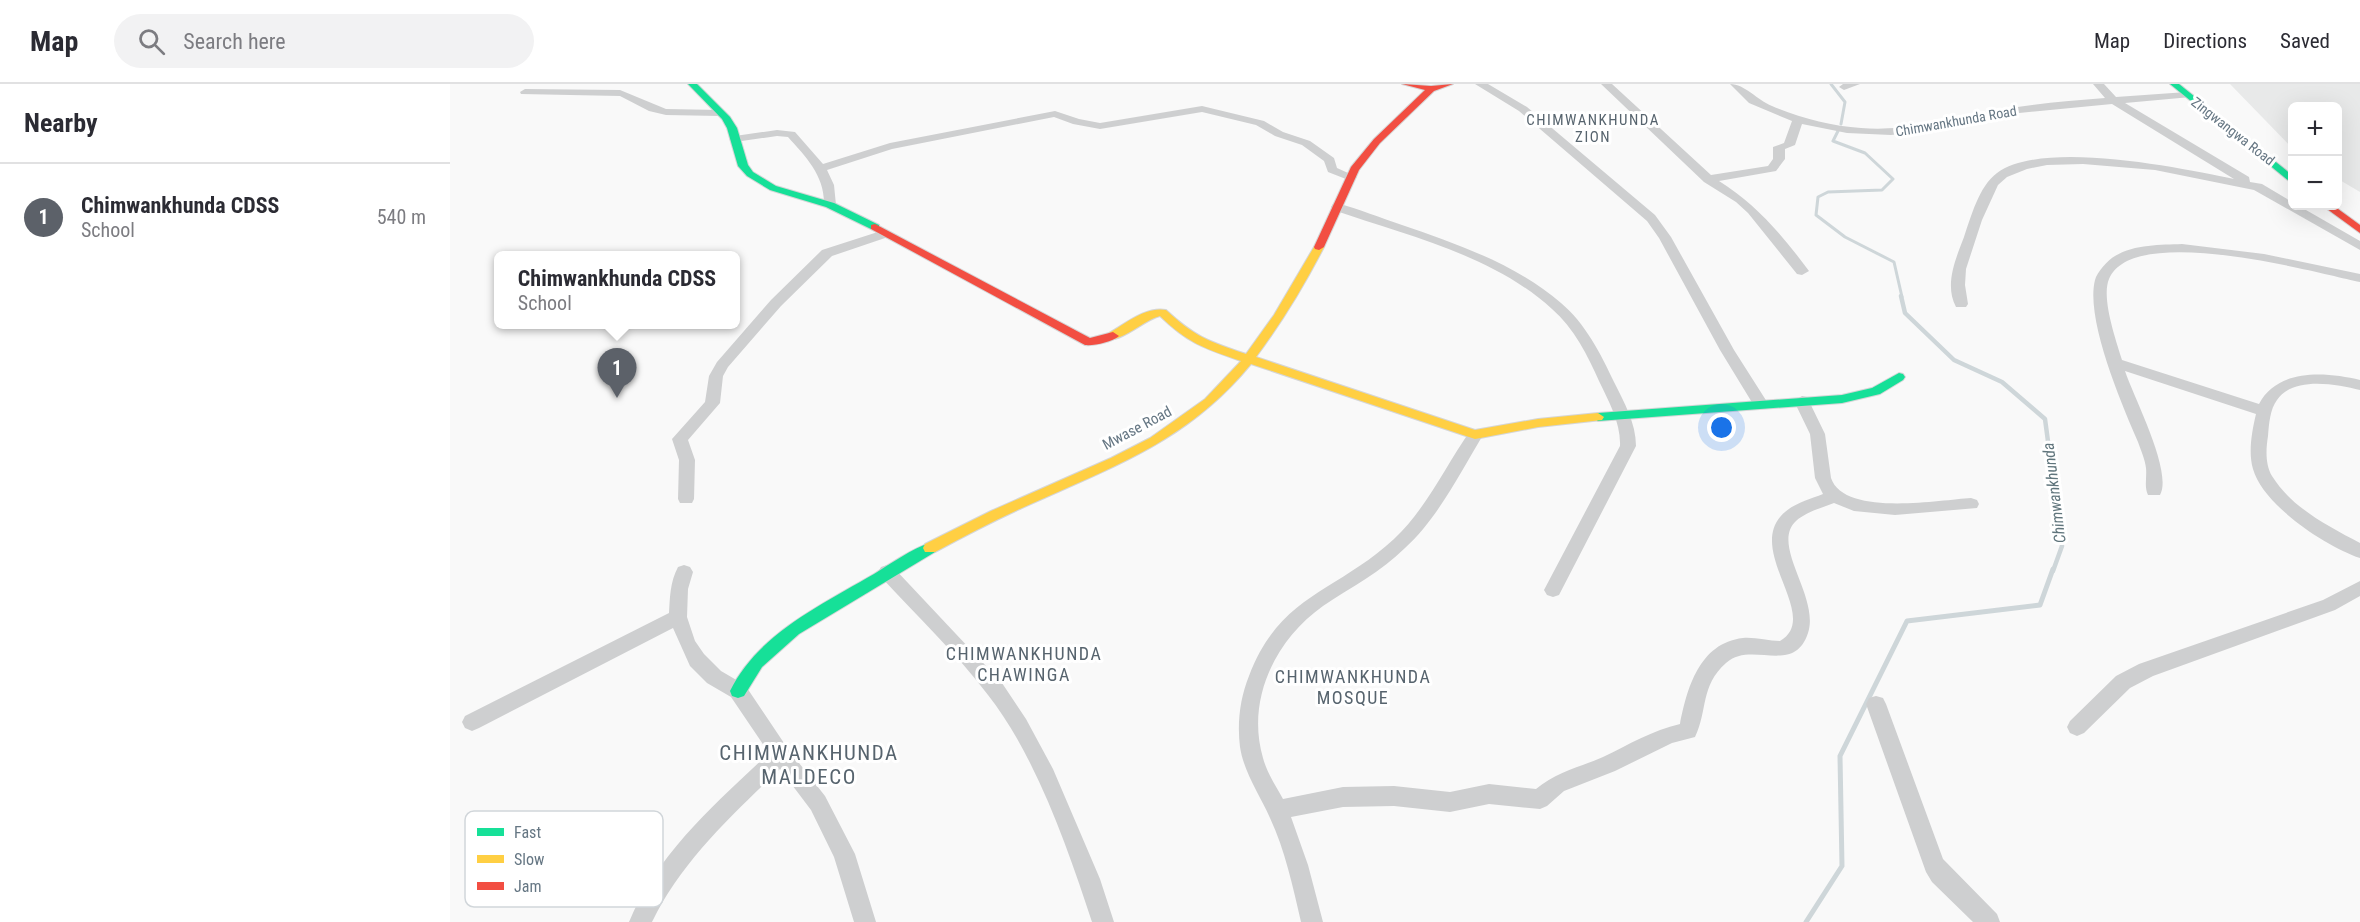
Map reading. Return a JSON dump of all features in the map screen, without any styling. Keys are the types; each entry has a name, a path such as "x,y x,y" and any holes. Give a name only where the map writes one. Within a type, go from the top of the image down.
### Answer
{"street":[{"path":"692,84 732,129 743,166 750,174 779,191 830,205 1089,342 1120,334 1149,315 1162,312 1190,338 1476,435 1538,423 1622,414 1761,405 1864,395 1883,388 1899,377"},
{"path":"1406,84 1431,90"},
{"name":"Mwase Road","path":"738,691 752,667 793,631 887,572 1006,510 1169,432 1212,400 1286,306 1351,177 1365,154 1431,90 1449,84"},
{"path":"1480,84 1523,109 1651,219 1665,237 1727,350 1761,405"},
{"path":"1606,84 1708,179 1740,199 1752,210 1802,271"},
{"name":"Chimwankhunda Road","path":"1736,84 1759,104 1798,119 1841,129 1888,133 2015,110 2187,95"},
{"path":"2098,84 2114,100 2258,188 2360,246"},
{"name":"Zingwangwa Road","path":"2174,84 2288,175"},
{"path":"525,92 620,93 631,96 651,108 669,113 720,113"},
{"path":"819,169 908,142 1055,114 1100,126 1202,109 1260,123 1279,134 1301,140 1330,160 1332,170 1351,177"},
{"path":"1708,179 1772,169 1779,159 1779,147 1789,145 1798,119"},
{"path":"735,139 777,133 791,134 819,169 832,194 830,205"},
{"path":"1961,304 1958,285 1959,269 1980,209 1993,183 2003,174 2024,166 2047,162 2120,162 2188,172 2258,188"},
{"path":"1337,207 1492,264 1544,296 1557,307 1589,347 1622,414 1629,436 1628,446 1553,590"},
{"path":"2333,210 2360,230"},
{"path":"686,499 687,460 680,439 712,403 716,376 722,365 776,303 827,253 843,245 884,234"},
{"path":"2154,491 2154,466 2116,363 2104,316 2100,289 2103,276 2109,267 2132,253 2172,246 2199,248 2360,278"},
{"path":"2116,363 2263,411"},
{"path":"2360,385 2340,380 2318,379 2281,386 2273,394 2263,411 2258,455 2262,473 2271,487 2312,523 2360,551"},
{"path":"1802,401 1819,440 1828,490 1836,496 1857,508 1878,510 1971,504"},
{"path":"1312,922 1292,848 1252,758 1249,738 1250,704 1260,666 1276,636 1292,620 1333,588 1355,578 1385,556 1412,530 1476,435"},
{"path":"1277,810 1343,797 1394,796 1450,802 1489,794 1540,799 1557,784 1608,764 1669,735 1688,731 1700,683 1724,651 1743,646 1777,650 1788,648 1798,637 1804,616 1785,563 1779,538 1780,529 1792,515 1836,496"},
{"path":"684,572 679,589 678,617 697,660 714,677 738,691 781,755 818,803 844,854 865,922"},
{"path":"887,572 995,689 1019,725 1043,769 1089,879 1103,922"},
{"path":"2077,727 2123,682 2146,670 2329,605 2360,588"},
{"path":"472,722 678,617"},
{"path":"1876,704 1934,865 1940,874 1989,922"},
{"path":"663,881 696,837 781,755"},
{"path":"640,922 648,907"}],"shaded area":[{"path":"2230,84 2360,84 2360,192 2342,181 2342,102 2288,102 2288,144"}],"waterway":[{"name":"Chimwankhunda","path":"1831,84 1845,102 1841,124"},
{"name":"Chimwankhunda","path":"1838,131 1833,141 1865,153 1893,179 1882,190 1828,192 1818,197 1816,215 1845,237 1894,262 1902,297"},
{"name":"Chimwankhunda","path":"1901,296 1905,313 1954,360 2002,382 2045,419 2062,546 2053,571"},
{"name":"Chimwankhunda","path":"1806,922 1842,866 1840,756 1907,621 2040,605 2053,569"}],"traffic: fast":[{"path":"692,84 725,117 732,128 743,166 750,174 773,188 830,205 875,227"},
{"path":"2174,84 2288,176"},
{"path":"1598,417 1842,399 1876,391 1899,377"},
{"path":"738,691 757,662 794,630 930,548"}],"traffic: slow":[{"path":"930,548 1009,508 1135,451 1191,417 1210,402 1228,383 1263,340 1308,269 1319,247"},
{"path":"1113,336 1146,316 1162,312 1184,333 1204,344 1475,435 1538,423 1598,417"}],"traffic: jam":[{"path":"1406,84 1431,89"},
{"path":"1319,247 1354,169 1377,141 1431,89 1449,84"},
{"path":"2333,210 2360,230"},
{"path":"875,227 1089,342 1113,336"}],"place":[{"name":"Chimwankhunda CDSS","path":"617,398"}],"district":[{"name":"CHIMWANKHUNDA ZION","path":"1593,128"},
{"name":"CHIMWANKHUNDA CHAWINGA","path":"1024,663"},
{"name":"CHIMWANKHUNDA MOSQUE","path":"1353,686"},
{"name":"CHIMWANKHUNDA MALDECO","path":"809,765"}]}
